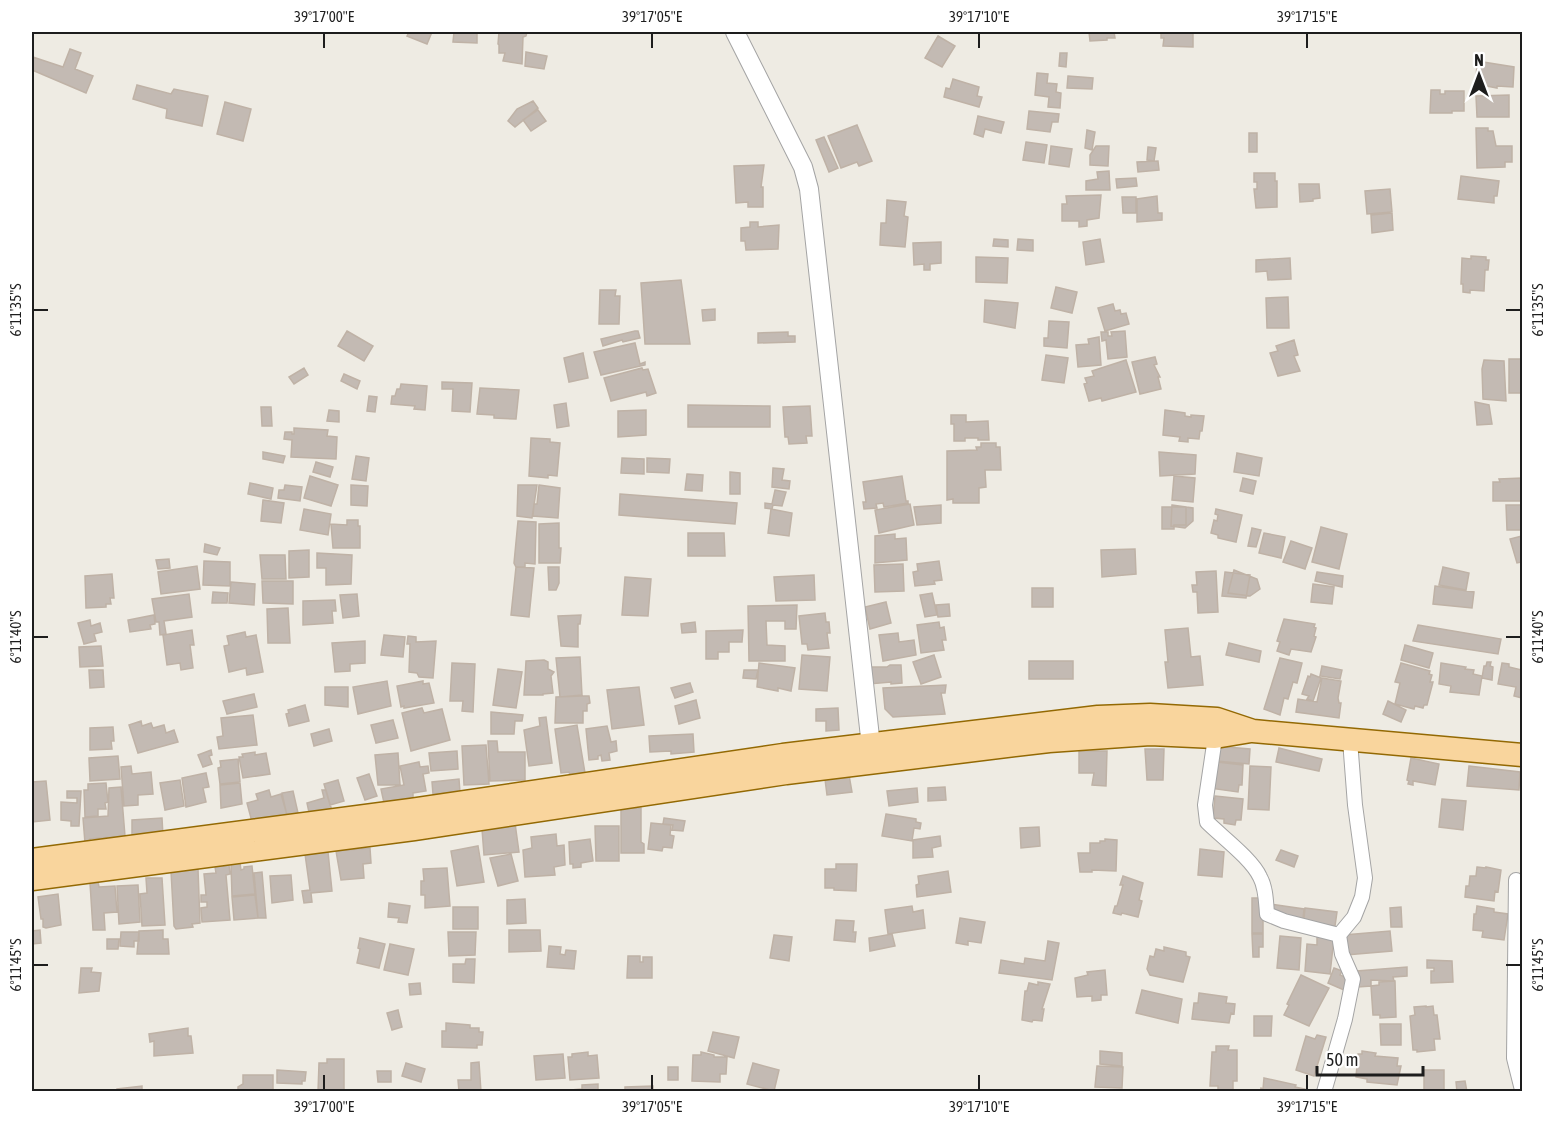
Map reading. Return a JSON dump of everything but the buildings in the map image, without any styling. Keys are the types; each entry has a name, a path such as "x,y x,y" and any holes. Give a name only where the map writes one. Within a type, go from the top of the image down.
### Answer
{"main road":[{"path":"32,860 411,810 783,755 872,754 1216,728 1522,755"},
{"path":"32,879 402,830 786,774 872,754"}],"street":[{"path":"735,32 803,167 809,189 872,754"},
{"path":"1216,728 1205,805 1207,822 1250,863 1260,877 1265,892 1267,914 1284,921 1339,935"},
{"path":"1324,1092 1345,1019 1353,979 1342,954 1339,935 1354,916 1362,897 1365,878 1355,805 1350,740"},
{"path":"1516,880 1514,1058 1522,1090"}]}
